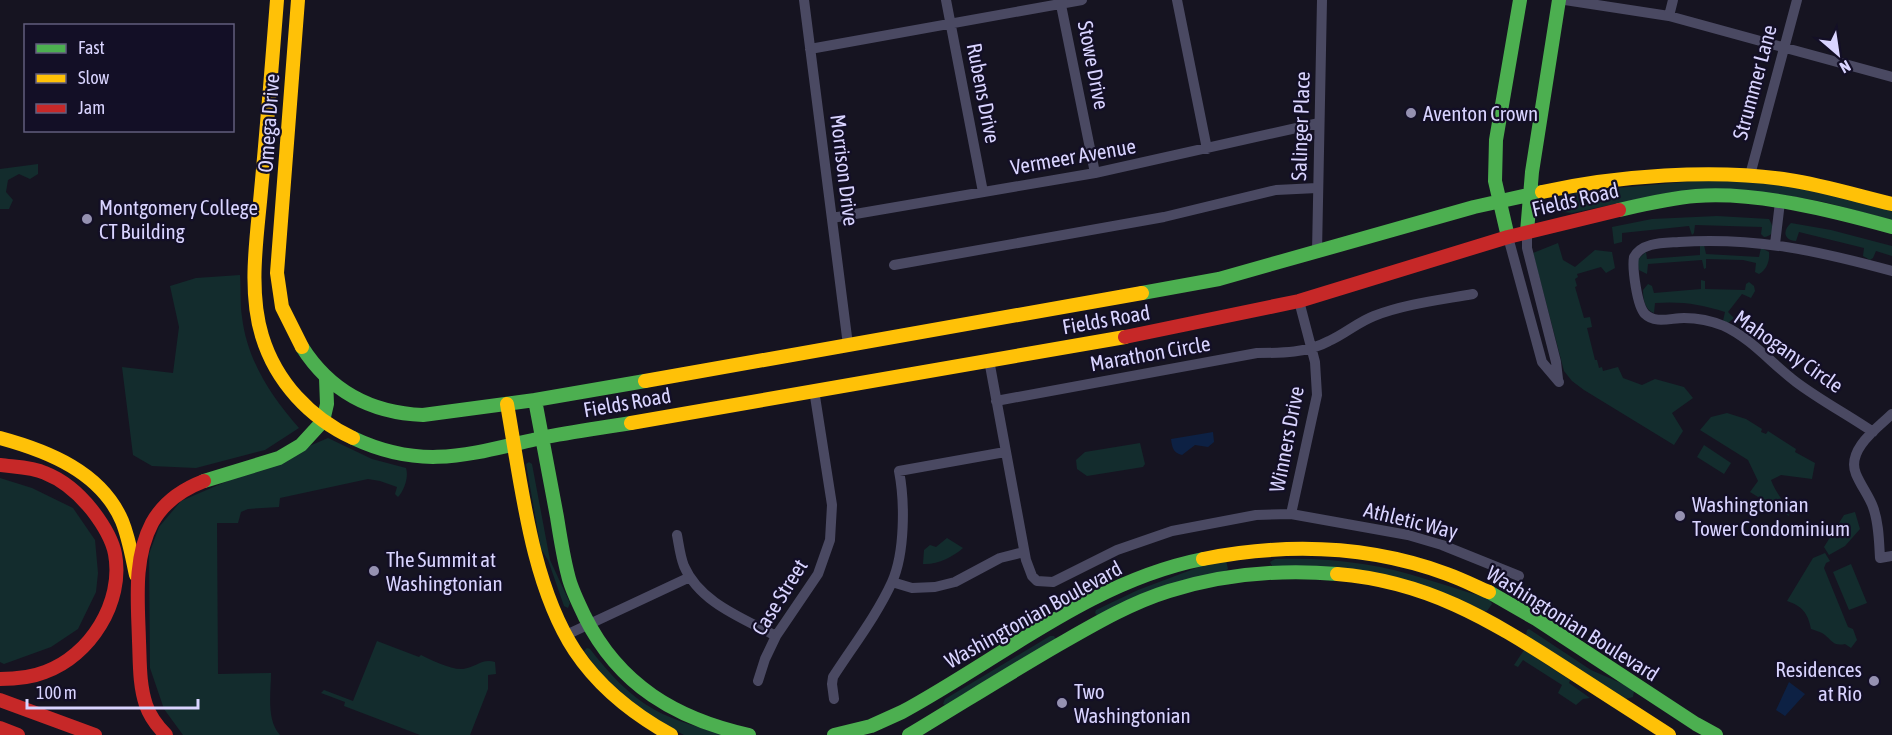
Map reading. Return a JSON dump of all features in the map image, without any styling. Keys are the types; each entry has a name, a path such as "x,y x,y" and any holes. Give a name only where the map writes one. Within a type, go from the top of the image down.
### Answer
{"main road":[{"name":"Omega Drive","path":"277,0 255,267 257,306 262,335 272,361 310,411 324,421"},
{"name":"Omega Drive","path":"298,0 278,273 279,296 285,316 306,355 326,378"},
{"path":"1508,237 1495,181 1496,140 1520,0"},
{"path":"1527,232 1530,194 1560,0"},
{"name":"Fields Road","path":"326,378 377,408 407,416 535,400 1219,279 1498,201 1530,194 1658,176 1750,175 1791,180 1892,204"},
{"name":"Fields Road","path":"324,421 357,440 376,447 415,457 450,456 814,390 1156,332 1299,301 1527,232 1658,201 1698,196 1745,196 1849,215 1892,226"},
{"path":"165,735 158,729 146,705 139,678 138,580 146,537 153,520 175,496 191,486 279,458 296,449 324,421 327,406 326,378"},
{"path":"535,400 563,556 575,596 588,624 606,653 638,686 672,708 700,721 749,735"},
{"path":"507,404 538,558 566,636 594,675 618,698 671,735"},
{"path":"0,438 63,461 87,474 102,489 117,511 125,529 138,580"},
{"path":"0,465 41,472 67,485 92,508 108,537 117,560 114,596 103,623 84,647 64,663 35,677 0,679"},
{"name":"Washingtonian Boulevard","path":"834,735 870,726 927,698 1072,612 1126,583 1210,556 1251,550 1313,548 1388,557 1440,572 1473,585 1519,609 1716,735"},
{"path":"1251,550 1254,573"},
{"name":"Washingtonian Boulevard","path":"909,735 1126,608 1190,585 1254,573 1298,571 1330,572 1383,581 1420,590 1458,605 1506,630 1669,735"},
{"path":"1506,630 1519,609"},
{"path":"1072,612 1083,632"},
{"path":"927,698 939,718"},
{"path":"0,700 95,735"},
{"path":"1647,721 1660,701"},
{"path":"0,728 18,735"}],"street":[{"name":"Morrison Drive","path":"804,0 848,345"},
{"name":"Rubens Drive","path":"946,0 983,192"},
{"path":"810,49 1082,0"},
{"path":"1178,0 1207,149"},
{"name":"Salinger Place","path":"1317,252 1322,0"},
{"path":"1565,0 1669,16 1892,77"},
{"path":"1669,16 1673,0"},
{"name":"Strummer Lane","path":"1750,175 1797,0"},
{"name":"Stowe Drive","path":"1061,2 1095,173"},
{"name":"Vermeer Avenue","path":"832,218 1095,173 1319,123"},
{"path":"894,265 1164,217 1276,190 1317,188"},
{"path":"1775,244 1780,202"},
{"path":"1508,237 1544,365 1559,382 1527,248 1527,232"},
{"name":"Mahogany Circle","path":"1872,432 1796,382 1749,342 1724,326 1704,320 1655,319 1647,316 1642,311 1633,262 1634,256 1641,248 1673,242 1710,240 1775,244 1892,271"},
{"name":"Marathon Circle","path":"996,401 1257,353 1291,352 1311,348 1326,343 1359,323 1384,313 1473,294"},
{"name":"Winners Drive","path":"1291,514 1317,396 1317,380 1311,348 1299,301"},
{"path":"989,360 1024,552 1032,576 1037,581 1053,582 1117,550 1172,531 1256,515 1291,514"},
{"name":"Case Street","path":"758,681 776,636 818,574 830,540 832,505 814,390"},
{"path":"1892,414 1872,432 1857,454 1855,469 1874,510 1881,558 1892,556"},
{"path":"834,699 831,684 833,677 892,582 898,559 901,529 899,471 1005,452"},
{"name":"Athletic Way","path":"1291,514 1408,535 1442,545 1519,576"},
{"path":"677,535 681,559 690,577 700,589 714,602 776,636"},
{"path":"892,582 912,588 935,587 955,582 1000,558 1024,552"},
{"path":"566,636 690,577"}],"green space":[{"path":"38,164 38,174 30,179 19,174 8,180 6,192 13,200 9,209 0,209 0,169"},
{"path":"1706,180 1777,183 1892,209 1892,220 1791,196 1718,190 1677,191 1572,213 1555,211 1552,205 1556,199 1565,195 1594,190"},
{"path":"1717,216 1769,219 1772,233 1764,237 1761,234 1762,227 1695,225 1692,235 1689,226 1622,233 1622,242 1614,244 1612,227 1652,219"},
{"path":"1791,223 1831,230 1892,246 1892,256 1876,251 1870,260 1863,256 1864,248 1799,232 1796,241 1792,240 1785,232"},
{"path":"1558,243 1563,260 1575,267 1595,250 1612,252 1615,268 1606,273 1601,267 1577,274 1578,277 1575,279 1584,318 1590,317 1592,327 1587,328 1595,360 1603,371 1618,367 1623,378 1642,385 1655,379 1684,387 1693,398 1672,413 1683,431 1674,445 1584,390 1564,371 1533,253"},
{"path":"1704,245 1706,254 1759,257 1761,248 1769,252 1768,261 1764,270 1759,274 1755,272 1756,263 1743,260 1706,259 1704,269 1702,260 1648,264 1647,274 1639,270 1637,260 1646,252 1647,259 1700,255 1700,246"},
{"path":"240,275 241,312 249,348 270,390 299,428 265,450 196,468 152,466 133,455 122,367 173,373 179,327 170,286 196,278"},
{"path":"1701,280 1705,281 1705,289 1745,290 1749,282 1754,286 1755,291 1751,298 1742,294 1728,312 1734,318 1728,323 1723,321 1725,312 1707,307 1673,302 1655,303 1654,313 1645,304 1643,290 1648,284 1652,286 1654,293 1701,289"},
{"path":"1727,413 1746,419 1762,429 1761,432 1766,434 1768,431 1796,449 1795,452 1815,463 1812,479 1781,475 1771,480 1789,516 1750,492 1758,481 1748,460 1700,430 1711,417"},
{"path":"328,438 372,459 406,468 406,480 402,491 398,497 395,494 397,487 368,479 280,498 279,507 248,509 241,512 238,523 217,523 218,674 271,673 271,714 280,735 183,735 164,709 150,668 149,554 159,527 181,501"},
{"path":"1140,443 1145,464 1143,467 1087,476 1077,469 1076,460 1085,452"},
{"path":"1704,445 1731,463 1724,474 1697,457"},
{"path":"529,462 532,464 550,560 570,603 568,608 564,606 548,560 541,549 526,464"},
{"path":"0,478 32,488 73,508 95,540 98,573 96,592 78,629 51,647 4,664 0,662"},
{"path":"1855,512 1860,529 1845,546 1829,555 1824,547 1844,515"},
{"path":"947,538 963,548 944,560 923,564 924,550 930,545 936,547"},
{"path":"1825,553 1830,561 1824,568 1848,627 1853,629 1857,640 1851,648 1845,644 1834,643 1822,633 1811,629 1804,611 1787,601 1813,558"},
{"path":"1220,559 1226,560 1228,569 1223,572 1098,616 1095,613 1096,610 1138,590"},
{"path":"1275,559 1330,560 1379,567 1411,574 1489,598 1492,604 1487,611 1484,611 1458,598 1272,566 1270,562"},
{"path":"1851,564 1867,603 1849,610 1833,572"},
{"path":"1529,629 1591,670 1630,687 1634,691 1633,697 1626,699 1526,635"},
{"path":"1050,636 1056,639 945,705 943,704 945,699"},
{"path":"377,641 453,668 463,669 486,661 495,662 496,674 488,675 488,689 470,735 420,735 344,706 345,702 321,693 324,690 353,701"},
{"path":"587,648 619,683 645,704 671,717 722,735 684,735 665,725 636,706 600,673 584,651"},
{"path":"1524,650 1570,680 1569,683 1590,698 1583,699 1576,705 1558,693 1562,685 1523,660 1518,667 1514,665"}],"water":[{"path":"1213,432 1214,442 1208,447 1195,445 1182,455 1177,453 1173,447 1171,439"},
{"path":"1789,682 1805,694 1785,716 1776,710"}],"traffic: fast":[{"path":"1508,237 1495,181 1496,140 1520,0"},
{"path":"1527,232 1532,172 1559,0"},
{"path":"1142,293 1219,279 1474,207 1542,192"},
{"path":"1619,210 1686,197 1744,196 1820,209 1892,227"},
{"path":"302,347 325,376 354,397 386,410 423,415 535,400 645,381"},
{"path":"204,481 279,458 301,445 323,421 327,404 326,378"},
{"path":"535,400 569,580 585,617 599,641 615,662 652,696 697,719 749,735"},
{"path":"353,438 402,454 425,457 447,456 469,454 552,436 631,423"},
{"path":"834,735 871,726 902,712 1084,603 1162,570 1203,559"},
{"path":"909,735 1085,630 1154,596 1210,580 1252,574 1294,572 1337,574"},
{"path":"1489,592 1536,619 1716,735"}],"traffic: slow":[{"path":"277,0 256,245 254,282 258,318 268,353 276,369 297,397 323,420 353,438"},
{"path":"298,0 277,273 282,307 302,347"},
{"path":"1542,192 1632,178 1697,174 1760,176 1802,182 1892,204"},
{"path":"645,381 1142,293"},
{"path":"631,423 1125,337"},
{"path":"507,404 530,532 548,595 560,624 584,664 606,688 630,709 671,735"},
{"path":"0,438 54,457 71,466 101,489 113,504 122,521 136,575"},
{"path":"1203,559 1295,549 1356,552 1417,564 1489,592"},
{"path":"1337,574 1399,585 1456,605 1509,633 1669,735"}],"traffic: jam":[{"path":"1125,337 1299,301 1508,237 1619,210"},
{"path":"0,465 40,471 65,484 77,494 92,510 109,536 114,548 116,572 109,608 100,625 76,654 39,674 23,678 0,679"},
{"path":"166,735 150,713 142,689 138,611 139,566 146,537 162,509 174,498 204,481"},
{"path":"0,700 95,735"},
{"path":"0,728 18,735"}],"place":[{"name":"Aventon Crown","path":"1411,113"},
{"name":"Montgomery College CT Building","path":"87,219"},
{"name":"Washingtonian Tower Condominium","path":"1680,516"},
{"name":"The Summit at Washingtonian","path":"374,571"},
{"name":"Residences at Rio","path":"1874,681"},
{"name":"Two Washingtonian","path":"1062,703"}]}
